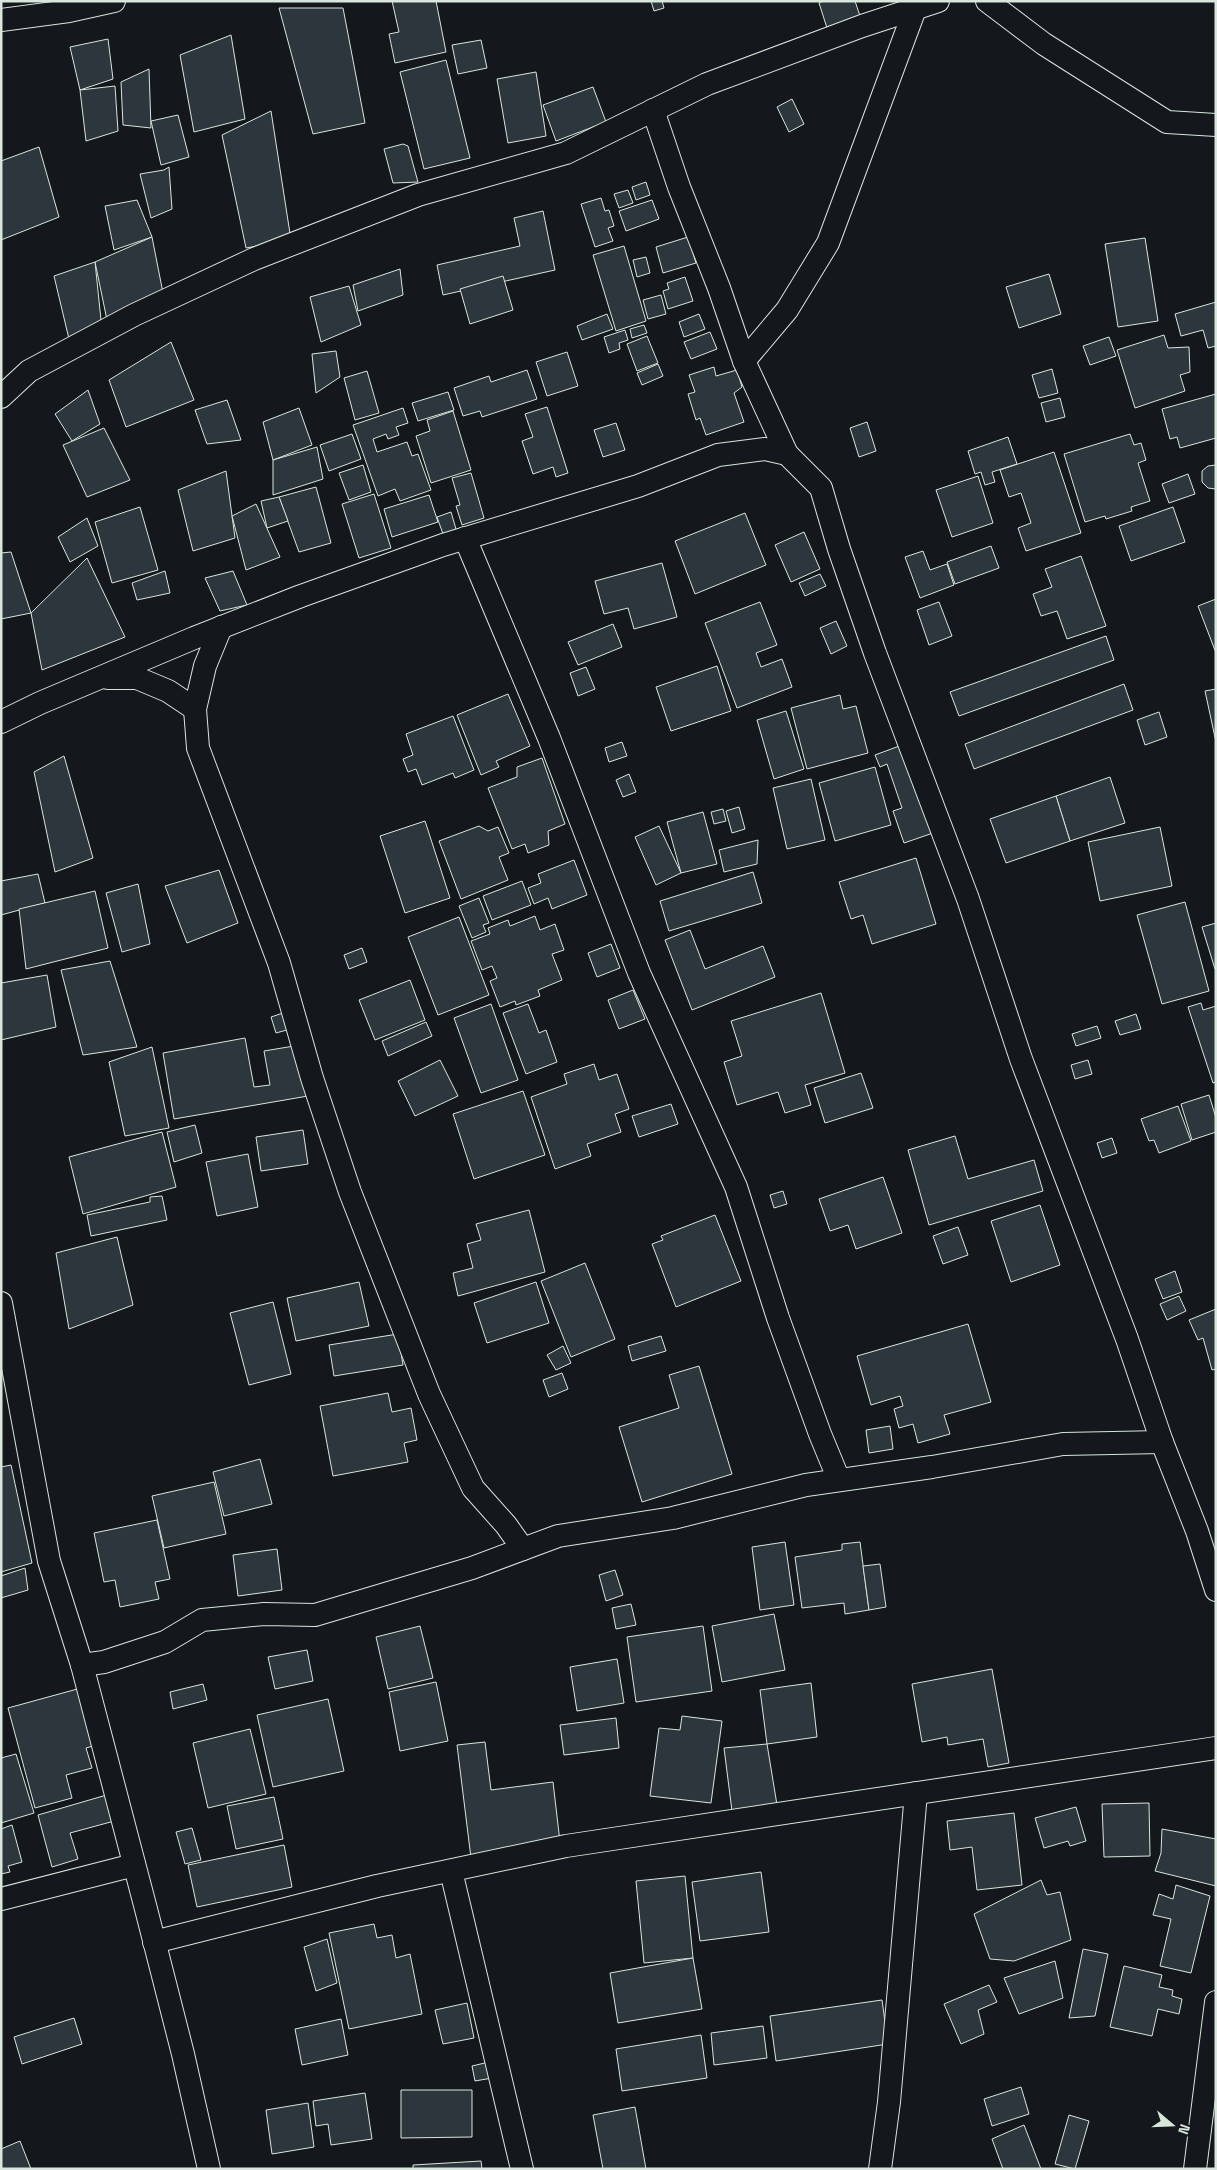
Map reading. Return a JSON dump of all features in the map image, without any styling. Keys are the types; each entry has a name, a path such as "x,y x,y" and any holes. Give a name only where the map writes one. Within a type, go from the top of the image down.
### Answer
{"street":[{"path":"1,20 69,11 114,1"},
{"path":"1,397 29,371 134,315 254,259 418,195 566,153 707,84 938,1"},
{"path":"987,1 1044,44 1167,122 1216,125"},
{"path":"744,361 787,310 828,243 915,9"},
{"path":"653,110 679,187 719,288 744,361 788,454 821,488 839,549 874,653 968,899 1021,1059 1127,1340 1162,1442 1197,1531 1216,1590"},
{"path":"1,722 100,678 310,592 465,538 638,486 718,455 765,449 788,454"},
{"path":"465,538 549,738 639,973 736,1187 778,1318 820,1434 839,1480"},
{"path":"222,627 205,666 195,709 198,748 279,963 312,1078 350,1192 429,1394 473,1488 506,1525 522,1549"},
{"path":"100,678 137,678 168,691 195,709"},
{"path":"1,1303 49,1561 82,1665 154,1942 209,2169"},
{"path":"82,1665 104,1662 165,1642 202,1620 264,1614 315,1615 472,1568 558,1536 673,1518 806,1485 932,1467 1063,1444 1162,1442"},
{"path":"154,1942 377,1886 566,1846 1216,1748"},
{"path":"880,2169 889,2102 916,1793"},
{"path":"1,1899 134,1865"},
{"path":"451,1871 522,2169"},
{"path":"1195,2169 1216,2002"}],"building":[{"path":"392,1 436,1 446,52 395,63 389,34 399,32"},
{"path":"651,1 662,1 664,8 654,11"},
{"path":"823,1 855,1 860,16 827,28 819,3"},
{"path":"279,8 343,8 365,123 313,134"},
{"path":"231,35 245,119 194,132 180,55"},
{"path":"108,39 113,79 80,90 70,47"},
{"path":"481,40 487,68 458,74 452,45"},
{"path":"446,60 470,158 424,169 400,72"},
{"path":"149,69 151,128 123,125 121,82"},
{"path":"536,72 546,136 508,143 497,79"},
{"path":"115,86 118,131 86,141 80,90"},
{"path":"593,87 606,122 556,141 543,105"},
{"path":"792,99 804,124 789,132 777,107"},
{"path":"271,111 291,240 246,248 222,135"},
{"path":"178,115 189,157 161,165 151,121"},
{"path":"403,144 408,146 418,182 393,183 384,149"},
{"path":"39,147 59,217 1,240 1,161"},
{"path":"169,167 172,209 151,218 140,174 164,170"},
{"path":"646,182 650,195 636,200 632,187"},
{"path":"628,190 633,203 619,208 614,194"},
{"path":"601,198 605,211 609,210 614,226 608,228 613,241 595,247 581,204"},
{"path":"137,200 152,237 114,250 105,206"},
{"path":"652,200 659,219 626,231 619,211"},
{"path":"543,211 555,270 443,295 437,265 520,246 514,218"},
{"path":"152,237 163,293 107,320 95,262"},
{"path":"688,237 696,263 663,273 656,247"},
{"path":"1145,238 1158,321 1118,327 1105,244"},
{"path":"624,246 646,321 616,331 593,255"},
{"path":"646,257 650,273 637,277 633,260"},
{"path":"95,262 101,320 69,339 54,276"},
{"path":"400,269 403,295 358,311 353,285"},
{"path":"1049,274 1061,314 1019,328 1006,287"},
{"path":"503,276 513,310 470,324 460,289"},
{"path":"685,277 693,301 668,309 663,291 669,289 667,283"},
{"path":"349,286 361,325 321,342 310,297"},
{"path":"661,295 666,314 648,319 643,300"},
{"path":"1216,302 1216,346 1208,348 1203,330 1181,336 1175,314"},
{"path":"607,314 613,329 582,340 577,326"},
{"path":"699,314 705,329 684,337 679,322"},
{"path":"644,325 647,333 632,338 630,329"},
{"path":"625,330 628,340 619,343 620,349 609,353 604,337"},
{"path":"710,332 717,349 691,359 684,342"},
{"path":"1164,335 1168,348 1189,347 1190,372 1180,375 1185,391 1135,408 1117,350"},
{"path":"647,336 658,363 637,371 627,344"},
{"path":"1109,337 1116,356 1090,365 1083,346"},
{"path":"171,342 194,400 126,427 109,380"},
{"path":"336,351 340,377 316,393 312,354"},
{"path":"567,352 578,386 547,396 536,362"},
{"path":"658,364 663,376 642,385 637,373"},
{"path":"714,367 716,376 737,370 742,387 734,393 744,422 706,435 700,418 696,420 688,394 695,392 689,375"},
{"path":"1052,369 1058,393 1039,398 1032,375"},
{"path":"527,370 537,399 482,417 480,411 463,416 454,388 489,376 491,382"},
{"path":"367,371 379,413 355,420 344,378"},
{"path":"88,390 100,424 72,441 55,414"},
{"path":"448,392 454,410 418,421 412,403"},
{"path":"1216,394 1216,438 1180,448 1177,437 1170,439 1162,409"},
{"path":"1060,398 1065,417 1046,422 1041,403"},
{"path":"227,400 241,440 207,444 195,410"},
{"path":"547,407 568,473 556,477 553,467 533,474 522,441 533,437 525,414"},
{"path":"299,408 312,445 273,460 263,422"},
{"path":"403,408 408,423 396,427 399,435 388,439 386,434 373,439 377,452 407,442 412,456 418,454 431,490 400,501 395,489 378,496 353,425"},
{"path":"453,411 471,470 431,483 416,436 430,431 427,420"},
{"path":"867,422 876,451 859,457 850,428"},
{"path":"616,423 625,450 603,457 594,430"},
{"path":"104,428 130,480 87,497 63,445"},
{"path":"352,434 361,459 329,471 320,445"},
{"path":"1130,434 1134,445 1141,443 1146,460 1138,463 1150,501 1131,507 1132,511 1106,519 1105,516 1085,522 1064,454"},
{"path":"1008,437 1017,464 992,472 995,482 985,485 981,472 975,474 968,451"},
{"path":"317,447 323,479 273,495 273,460"},
{"path":"1054,452 1081,533 1026,551 1018,528 1031,523 1021,493 1009,497 1000,470"},
{"path":"363,465 371,492 349,500 339,473"},
{"path":"1216,465 1216,489 1208,488 1202,482 1202,471 1208,466"},
{"path":"226,471 235,538 193,551 178,490"},
{"path":"471,473 484,518 462,525 456,506 460,505 452,478"},
{"path":"1188,474 1195,494 1169,503 1162,484"},
{"path":"978,476 993,523 952,537 936,490"},
{"path":"316,487 331,543 299,552 279,497"},
{"path":"374,494 391,548 359,558 342,504"},
{"path":"429,495 438,522 392,537 384,509"},
{"path":"279,497 288,521 267,528 261,501"},
{"path":"256,504 280,557 246,570 232,516"},
{"path":"140,507 158,570 112,583 95,522"},
{"path":"1173,507 1185,542 1131,561 1119,526"},
{"path":"451,512 456,529 443,534 437,517"},
{"path":"745,513 766,565 695,594 675,541"},
{"path":"87,518 98,546 70,562 58,537"},
{"path":"804,532 820,569 791,582 775,545"},
{"path":"991,546 999,568 955,584 947,562"},
{"path":"923,551 930,570 947,564 954,585 920,598 905,557"},
{"path":"11,552 31,613 1,619 1,553"},
{"path":"1081,556 1106,626 1067,639 1057,611 1041,616 1033,594 1052,587 1045,569"},
{"path":"87,558 125,637 42,670 31,613"},
{"path":"662,563 677,617 634,629 628,608 604,614 595,581"},
{"path":"165,571 170,593 137,600 132,583"},
{"path":"233,571 247,605 220,611 205,578"},
{"path":"820,574 826,586 805,596 799,583"},
{"path":"1216,599 1216,653 1198,606"},
{"path":"760,602 777,645 756,653 761,667 782,659 792,687 737,708 705,623"},
{"path":"939,602 952,636 929,645 917,610"},
{"path":"836,621 847,646 831,654 820,628"},
{"path":"613,624 622,647 578,665 568,642"},
{"path":"1106,636 1114,660 959,716 950,692"},
{"path":"717,666 731,711 671,731 656,687"},
{"path":"586,667 595,689 578,696 570,673"},
{"path":"1124,684 1133,710 974,769 965,744"},
{"path":"1216,689 1216,742 1205,691"},
{"path":"508,694 530,746 496,761 499,767 481,775 457,715"},
{"path":"840,695 843,709 856,706 868,753 807,769 791,708"},
{"path":"786,711 804,769 774,779 757,720"},
{"path":"1159,712 1167,737 1145,745 1137,720"},
{"path":"453,716 474,770 455,778 453,773 422,785 416,769 408,772 403,759 413,755 406,734"},
{"path":"622,742 627,756 609,762 605,748"},
{"path":"902,745 933,833 904,843 893,811 902,808 887,764 880,767 875,755"},
{"path":"64,756 93,858 55,872 34,772"},
{"path":"542,758 565,824 548,831 549,845 528,853 525,844 512,849 488,788 517,777 517,767"},
{"path":"875,767 891,825 835,841 819,783"},
{"path":"629,774 636,792 623,797 616,780"},
{"path":"1110,777 1125,823 1070,841 1056,796"},
{"path":"811,779 825,840 787,849 773,788"},
{"path":"1056,796 1070,841 1006,863 990,819"},
{"path":"739,807 745,829 732,833 726,811"},
{"path":"723,809 726,821 714,824 711,812"},
{"path":"703,812 717,864 681,873 667,822"},
{"path":"425,821 450,898 405,913 380,836"},
{"path":"479,826 488,831 498,827 509,853 499,857 508,880 461,899 439,841"},
{"path":"659,826 681,873 656,885 635,837"},
{"path":"1160,827 1172,886 1100,901 1088,842"},
{"path":"758,840 757,864 724,872 719,850"},
{"path":"916,858 936,924 872,944 863,915 851,919 839,882"},
{"path":"574,860 587,895 552,909 548,898 534,904 528,888 541,883 538,874"},
{"path":"219,870 238,923 187,943 165,886"},
{"path":"753,872 762,903 669,931 660,901"},
{"path":"38,874 45,903 1,915 1,881"},
{"path":"522,881 531,905 492,920 483,896"},
{"path":"138,884 150,944 122,952 106,893"},
{"path":"95,891 108,948 26,969 19,909"},
{"path":"479,898 489,923 483,925 486,932 472,938 459,906"},
{"path":"1185,902 1209,991 1162,1004 1137,915"},
{"path":"535,916 540,930 555,924 564,950 552,954 562,980 538,990 540,996 516,1005 515,1001 500,1007 490,981 497,978 492,966 482,970 471,941 490,934 488,928 508,920 510,926"},
{"path":"459,917 489,995 438,1015 408,937"},
{"path":"1216,923 1216,969 1215,969 1202,927"},
{"path":"690,930 705,969 763,946 775,977 692,1010 665,940"},
{"path":"611,944 620,968 597,977 588,953"},
{"path":"362,948 367,962 349,969 344,955"},
{"path":"110,961 137,1047 83,1055 61,970"},
{"path":"47,975 56,1027 1,1040 1,983"},
{"path":"410,980 425,1020 375,1040 359,1000"},
{"path":"633,990 645,1019 619,1029 608,1000"},
{"path":"821,993 845,1073 805,1085 811,1105 785,1113 778,1092 737,1105 724,1062 742,1056 731,1021"},
{"path":"1201,1003 1203,1010 1216,1006 1216,1082 1213,1083 1188,1007"},
{"path":"491,1004 518,1080 481,1093 454,1018"},
{"path":"528,1004 539,1033 546,1030 557,1062 526,1074 503,1013"},
{"path":"289,1011 294,1028 276,1033 271,1017"},
{"path":"1136,1014 1141,1029 1120,1035 1115,1021"},
{"path":"426,1022 432,1036 388,1056 382,1041"},
{"path":"1097,1026 1101,1038 1076,1046 1072,1034"},
{"path":"245,1038 254,1087 270,1085 264,1051 300,1045 308,1096 174,1119 163,1053"},
{"path":"152,1047 169,1128 125,1136 109,1062"},
{"path":"440,1060 458,1096 415,1116 398,1081"},
{"path":"1088,1060 1092,1074 1075,1079 1071,1065"},
{"path":"594,1064 599,1080 617,1074 629,1109 615,1114 621,1132 587,1144 591,1156 555,1169 531,1097 567,1084 564,1074"},
{"path":"861,1073 873,1108 825,1123 814,1088"},
{"path":"523,1091 545,1155 474,1179 453,1114"},
{"path":"1209,1095 1216,1118 1216,1132 1192,1140 1181,1104"},
{"path":"671,1104 678,1124 639,1137 632,1116"},
{"path":"1178,1106 1191,1141 1159,1153 1154,1140 1149,1141 1141,1119"},
{"path":"195,1125 202,1153 174,1162 167,1132"},
{"path":"303,1130 308,1164 261,1171 256,1137"},
{"path":"162,1132 176,1187 83,1214 69,1157"},
{"path":"955,1136 968,1179 1034,1160 1043,1191 929,1225 908,1150"},
{"path":"1112,1138 1117,1153 1102,1158 1097,1143"},
{"path":"248,1154 258,1207 217,1216 206,1162"},
{"path":"883,1177 902,1233 856,1249 848,1225 830,1231 819,1199"},
{"path":"783,1191 787,1204 774,1208 770,1195"},
{"path":"162,1196 167,1220 91,1236 87,1215 150,1202 150,1197"},
{"path":"1040,1205 1060,1265 1011,1282 991,1221"},
{"path":"529,1210 545,1272 458,1296 453,1273 473,1268 467,1244 481,1240 476,1224"},
{"path":"715,1215 741,1281 676,1307 652,1244 663,1240 661,1236"},
{"path":"958,1227 968,1255 943,1264 933,1236"},
{"path":"117,1237 133,1305 69,1329 56,1253"},
{"path":"585,1263 615,1339 571,1357 541,1281"},
{"path":"1175,1271 1182,1292 1163,1299 1155,1279"},
{"path":"359,1282 369,1326 296,1341 287,1298"},
{"path":"536,1282 549,1323 487,1343 474,1303"},
{"path":"1179,1296 1186,1311 1167,1320 1160,1304"},
{"path":"273,1302 291,1374 249,1385 230,1313"},
{"path":"1216,1309 1216,1369 1212,1370 1203,1338 1198,1340 1189,1320"},
{"path":"968,1324 991,1402 944,1415 950,1434 918,1443 913,1424 899,1428 894,1409 903,1406 900,1396 871,1405 857,1356"},
{"path":"398,1334 403,1365 334,1376 329,1345"},
{"path":"661,1336 666,1351 632,1361 628,1346"},
{"path":"563,1346 571,1363 556,1370 547,1355"},
{"path":"699,1366 732,1474 642,1502 619,1427 679,1408 669,1375"},
{"path":"562,1373 568,1389 549,1397 543,1380"},
{"path":"388,1393 392,1412 411,1408 417,1440 404,1443 408,1462 333,1476 320,1406"},
{"path":"890,1426 893,1449 869,1453 866,1430"},
{"path":"260,1459 272,1504 224,1516 213,1472"},
{"path":"11,1465 32,1563 1,1572 1,1467"},
{"path":"214,1482 226,1534 164,1548 152,1496"},
{"path":"157,1520 170,1579 155,1582 159,1599 120,1607 115,1580 104,1582 94,1533"},
{"path":"785,1542 794,1605 760,1610 752,1547"},
{"path":"860,1542 869,1610 845,1614 844,1603 802,1608 795,1557 842,1550 842,1544"},
{"path":"277,1549 282,1590 238,1596 233,1555"},
{"path":"880,1564 886,1607 869,1610 863,1566"},
{"path":"25,1568 28,1590 1,1598 1,1576"},
{"path":"615,1570 623,1595 606,1601 599,1575"},
{"path":"631,1604 636,1625 616,1629 612,1608"},
{"path":"774,1614 785,1670 722,1682 712,1626"},
{"path":"420,1626 433,1678 388,1689 376,1637"},
{"path":"703,1626 712,1691 636,1702 627,1637"},
{"path":"307,1650 313,1681 275,1689 268,1657"},
{"path":"617,1659 624,1703 577,1711 570,1667"},
{"path":"992,1669 1009,1763 988,1767 983,1739 948,1745 947,1737 922,1742 912,1684"},
{"path":"436,1682 448,1741 400,1751 389,1692"},
{"path":"811,1683 817,1737 767,1744 760,1690"},
{"path":"203,1684 207,1700 173,1709 170,1692"},
{"path":"92,1685 107,1742 86,1748 92,1768 66,1775 72,1798 35,1808 8,1708"},
{"path":"328,1699 344,1771 273,1787 257,1715"},
{"path":"682,1716 722,1721 711,1803 650,1796 659,1728 680,1730"},
{"path":"616,1718 619,1748 564,1755 560,1725"},
{"path":"250,1729 266,1794 208,1808 193,1743"},
{"path":"485,1742 491,1790 553,1782 560,1842 471,1858 457,1745"},
{"path":"767,1744 777,1805 732,1811 724,1748"},
{"path":"16,1754 34,1813 1,1823 1,1758"},
{"path":"110,1794 118,1820 70,1833 78,1859 52,1867 38,1815"},
{"path":"274,1797 283,1839 236,1849 227,1806"},
{"path":"1149,1803 1150,1856 1104,1857 1102,1804"},
{"path":"1076,1807 1086,1841 1070,1846 1068,1841 1044,1848 1035,1818"},
{"path":"1014,1813 1022,1885 977,1890 972,1847 950,1850 947,1821"},
{"path":"12,1825 22,1862 8,1866 10,1872 1,1874 1,1829"},
{"path":"192,1828 201,1860 185,1864 176,1832"},
{"path":"1162,1829 1216,1839 1216,1886 1155,1871 1161,1853"},
{"path":"284,1845 292,1887 197,1907 188,1865"},
{"path":"761,1872 769,1932 700,1941 692,1882"},
{"path":"685,1876 693,1958 644,1963 636,1881"},
{"path":"1041,1880 1047,1895 1060,1892 1071,1940 1014,1961 990,1959 974,1914"},
{"path":"1176,1885 1210,1896 1191,1973 1160,1966 1171,1919 1153,1915 1159,1894 1173,1899"},
{"path":"374,1924 377,1938 392,1935 396,1958 410,1954 422,2014 349,2029 329,1933"},
{"path":"327,1939 337,1983 316,1991 304,1947"},
{"path":"1083,1949 1108,1954 1095,2016 1069,2018"},
{"path":"693,1958 702,2009 618,2023 610,1973"},
{"path":"1055,1961 1063,1998 1019,2014 1004,1978"},
{"path":"1124,1966 1162,1975 1159,1987 1173,1990 1172,1996 1182,1999 1179,2014 1158,2009 1152,2036 1110,2027"},
{"path":"989,1985 997,2002 978,2010 984,2034 961,2044 944,2004"},
{"path":"882,2000 888,2044 776,2061 770,2016"},
{"path":"467,2003 474,2038 443,2044 435,2010"},
{"path":"74,2018 82,2044 22,2064 14,2037"},
{"path":"341,2019 348,2055 302,2065 295,2029"},
{"path":"763,2026 767,2058 714,2065 711,2033"},
{"path":"701,2035 707,2078 622,2091 616,2049"},
{"path":"489,2062 492,2078 475,2081 472,2066"},
{"path":"1021,2087 1029,2114 992,2126 984,2099"},
{"path":"401,2090 472,2090 472,2137 401,2138"},
{"path":"365,2093 372,2139 331,2145 328,2124 316,2126 313,2101"},
{"path":"308,2103 314,2147 272,2154 266,2110"},
{"path":"635,2107 646,2169 603,2169 593,2115"},
{"path":"1069,2115 1089,2121 1075,2169 1055,2164"},
{"path":"1024,2125 1041,2169 1003,2169 992,2139"},
{"path":"20,2141 31,2169 1,2169 1,2149"},
{"path":"481,2161 482,2169 413,2169 413,2165"}]}
